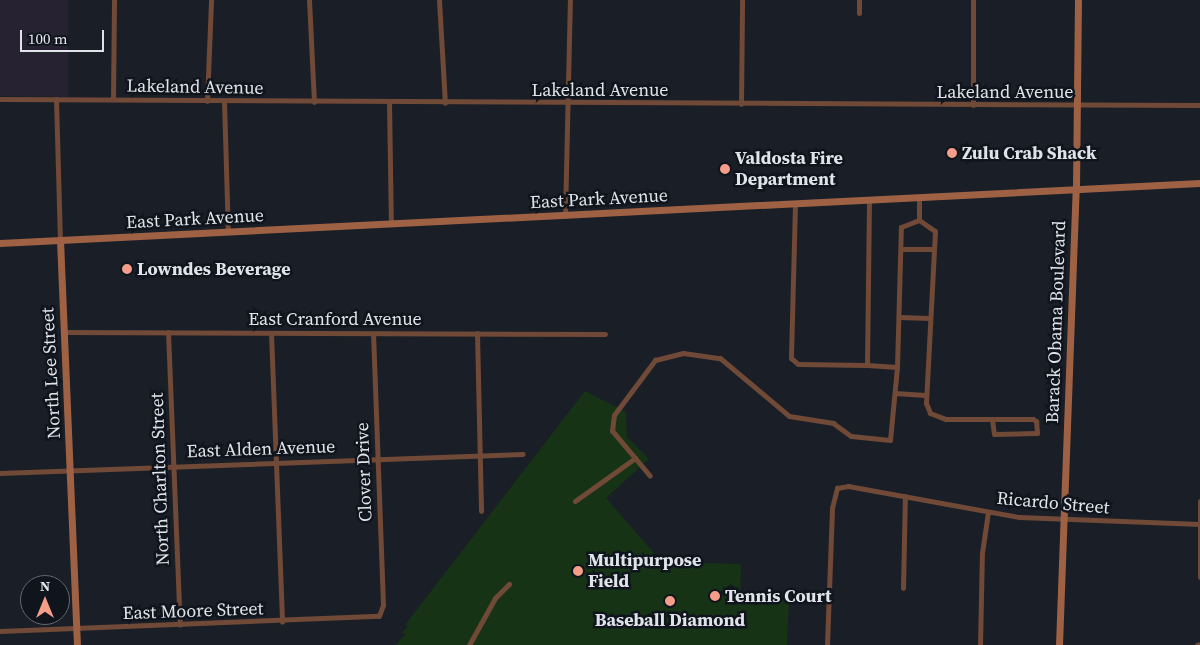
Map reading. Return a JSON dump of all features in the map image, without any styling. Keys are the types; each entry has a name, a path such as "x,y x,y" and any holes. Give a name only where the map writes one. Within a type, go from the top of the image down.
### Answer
{"main road":[{"name":"Barack Obama Boulevard","path":"1059,645 1076,189 1078,0"},
{"name":"East Park Avenue","path":"0,243 1200,183"},
{"name":"North Lee Street","path":"60,240 77,645"}],"street":[{"path":"113,100 114,0"},
{"path":"207,101 210,0"},
{"path":"309,0 314,102"},
{"path":"440,0 445,103"},
{"path":"565,216 570,0"},
{"path":"741,104 742,0"},
{"path":"859,14 860,0"},
{"path":"973,0 973,105"},
{"name":"Lakeland Avenue","path":"0,99 445,103 1200,105"},
{"name":"North Lee Street","path":"56,99 60,240"},
{"path":"224,101 228,232"},
{"path":"389,102 391,224"},
{"path":"919,198 919,220"},
{"path":"867,365 869,200"},
{"path":"794,204 791,358 798,364 897,367"},
{"path":"650,476 612,431 614,415 655,360 668,354 700,353 720,358 788,416 833,423 851,436 890,440 897,367 901,227 919,220"},
{"path":"919,220 935,231 925,395 930,413 938,416 1032,419 1036,421 1037,433 994,434 992,419"},
{"path":"901,249 934,250"},
{"path":"899,317 930,318"},
{"name":"East Cranford Avenue","path":"64,332 605,334"},
{"name":"North Charlton Street","path":"168,332 180,625"},
{"path":"271,333 282,622"},
{"name":"Clover Drive","path":"374,333 382,610"},
{"path":"477,333 481,511"},
{"path":"895,393 925,395"},
{"name":"East Alden Avenue","path":"0,473 523,454"},
{"path":"575,502 634,458"},
{"name":"Ricardo Street","path":"827,645 834,491 843,486 988,512 1064,519 1199,524"},
{"path":"903,588 905,496"},
{"path":"1200,501 1200,577"},
{"path":"980,645 982,553 988,512"},
{"path":"469,645 495,598 509,584"},
{"name":"East Moore Street","path":"0,631 374,618 382,610"}],"shaded area":[{"path":"0,0 68,0 68,97 0,96"}],"green space":[{"path":"585,391 626,412 627,437 649,459 606,498 662,562 741,564 740,599 789,600 787,645 395,645 406,634 402,633 408,626 405,625"}],"place":[{"name":"Zulu Crab Shack","path":"952,153"},
{"name":"Valdosta Fire Department","path":"725,169"},
{"name":"Lowndes Beverage","path":"127,269"},
{"name":"Multipurpose Field","path":"578,571"},
{"name":"Tennis Court","path":"715,596"},
{"name":"Baseball Diamond","path":"670,601"}]}
